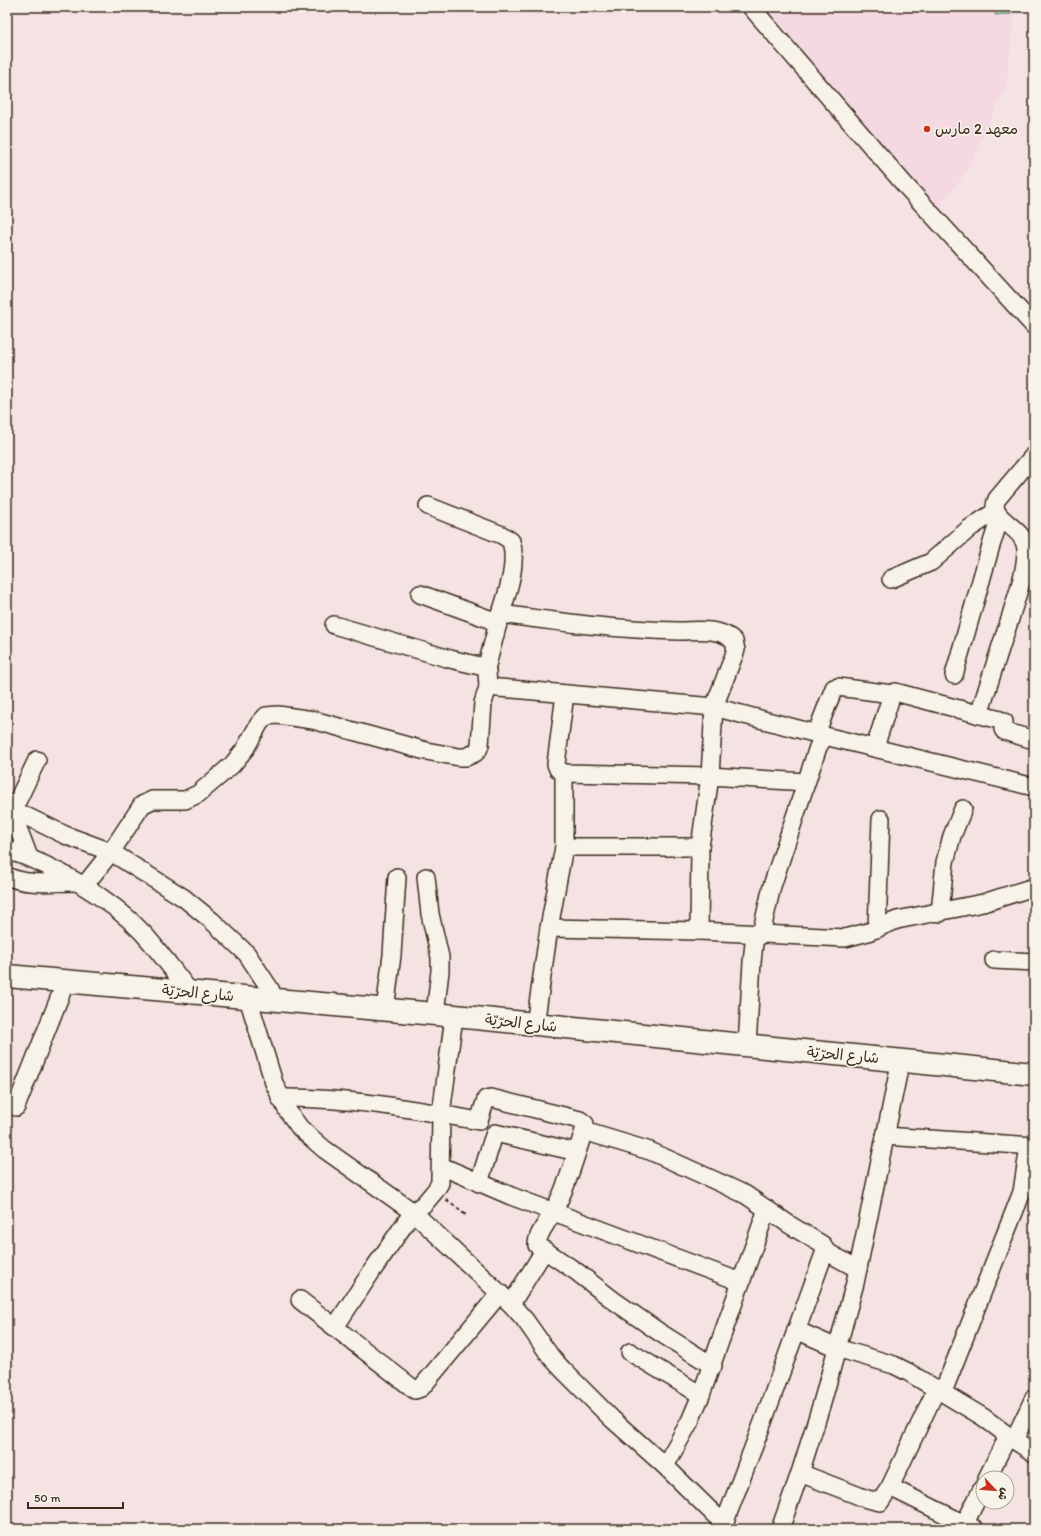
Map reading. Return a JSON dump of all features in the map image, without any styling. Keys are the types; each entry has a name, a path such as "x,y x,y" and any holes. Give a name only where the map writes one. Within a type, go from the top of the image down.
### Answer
{"main road":[{"name":"شارع الحرّيّة","path":"7,976 385,1010 1034,1074"}],"street":[{"path":"751,7 905,185 1034,326"},
{"path":"979,715 1018,592 1026,551 1023,537 998,514 994,505 996,499 1034,455"},
{"path":"7,876 18,880 32,882 81,884 111,852 142,805 152,800 185,800 198,794 232,765 245,749 259,724 266,716 278,715 336,725 426,751 466,756 475,753 480,745 483,703 488,687 486,669 512,572 514,558 511,542 502,535 428,506"},
{"path":"891,579 931,562 970,528 998,514"},
{"path":"954,675 990,549 998,514"},
{"path":"420,594 489,619 496,624 499,620 659,631 712,632 723,634 734,641 736,650 714,707 710,776 700,847 699,931"},
{"path":"334,625 486,669"},
{"path":"488,687 714,707 821,735 1034,787"},
{"path":"747,1046 752,962 758,934 772,886 818,747 834,688 838,687 892,694 897,692 1000,720 1004,722 1004,731 1034,740"},
{"path":"565,694 556,764 558,769 564,773 710,776 806,782"},
{"path":"875,747 892,694"},
{"path":"10,809 37,760"},
{"path":"535,1025 549,928 564,847 564,773"},
{"path":"10,809 64,835 111,852 184,898 247,954 270,988 275,1000"},
{"path":"10,809 29,857"},
{"path":"940,913 945,862 952,836 963,809"},
{"path":"877,929 881,819"},
{"path":"564,847 700,847"},
{"path":"7,850 29,857 81,884 124,916 142,932 191,993"},
{"path":"385,1010 392,955 397,877"},
{"path":"334,1328 413,1212 424,1204 435,1191 441,1178 441,1114 445,1016 440,957 431,921 426,877"},
{"path":"549,928 699,931 845,938 861,935 897,920 940,913 983,903 1034,887"},
{"path":"994,960 1034,962"},
{"path":"16,1107 66,981"},
{"path":"248,998 266,1062 280,1098 292,1118 308,1136 413,1212 505,1298 530,1326 555,1362 612,1419 666,1466 727,1526 825,1251 823,1245 790,1225 768,1209 727,1186 650,1151 584,1131"},
{"path":"780,1529 800,1473 837,1348 858,1269 901,1060"},
{"path":"280,1098 325,1098 354,1101 479,1121"},
{"path":"576,1152 496,1133 479,1127 479,1121 486,1099 491,1098 580,1120 585,1124 584,1131 565,1186 537,1240 537,1245 577,1272 613,1300 659,1332 713,1366"},
{"path":"479,1183 492,1141 496,1133"},
{"path":"800,1473 876,1502 880,1502 882,1500 940,1390 1022,1192 1032,1146 885,1136"},
{"path":"441,1166 479,1183 741,1282"},
{"path":"666,1466 690,1421 713,1366 741,1282 768,1209"},
{"path":"300,1300 409,1387 417,1390 421,1388 505,1298 544,1251"},
{"path":"825,1251 858,1269"},
{"path":"796,1330 837,1348 894,1365 940,1390 984,1417 1011,1438 1034,1452"},
{"path":"630,1352 701,1395"},
{"path":"992,1470 1034,1398"},
{"path":"890,1487 967,1527 975,1507"}],"path":[{"path":"435,1191 467,1216"}],"shaded area":[{"name":"معهد 2 مارس","path":"765,7 1015,7 1006,86 967,172 936,210"}],"green space":[{"path":"996,7 1012,7 1011,14 995,15"}],"place":[{"name":"معهد 2 مارس","path":"927,129"}]}
